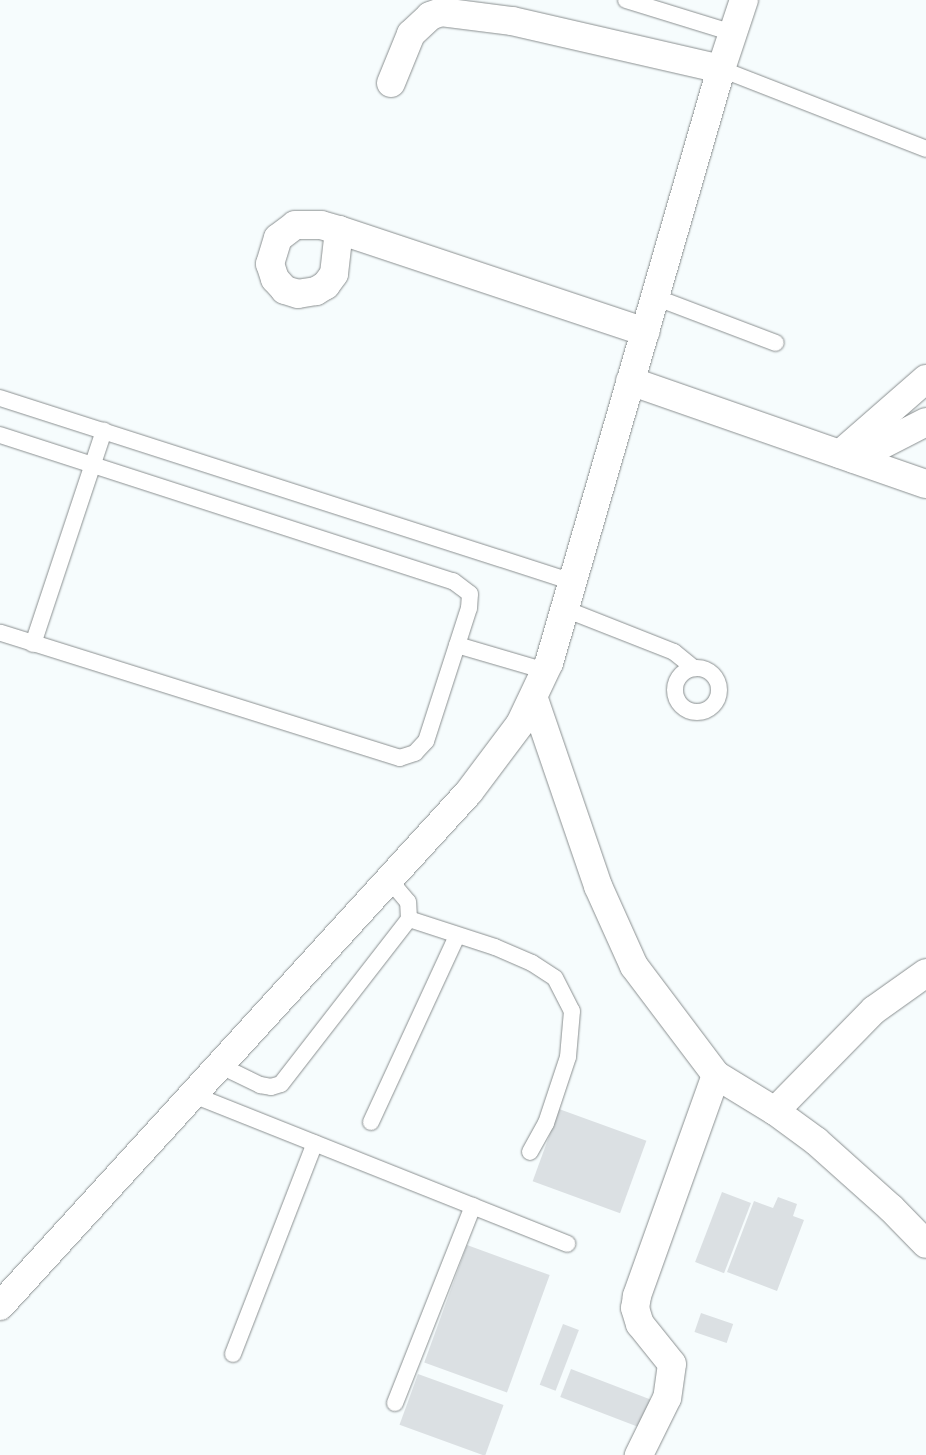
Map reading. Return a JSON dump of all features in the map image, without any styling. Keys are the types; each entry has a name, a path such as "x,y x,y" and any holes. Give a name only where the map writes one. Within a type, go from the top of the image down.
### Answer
{"street":[{"path":"0,1306 218,1064 468,792 502,749 534,699 546,671 565,609 721,69 744,0"},
{"path":"391,83 411,34 430,16 441,12 512,21 721,69"},
{"path":"339,230 645,332"},
{"path":"847,456 926,379"},
{"path":"630,381 926,484"},
{"path":"847,456 926,422"},
{"path":"534,699 598,886 634,966 656,999 716,1075 775,1111 852,1172 926,1244"},
{"path":"775,1111 874,1010 926,973"},
{"path":"639,1455 667,1398 672,1364 640,1324 635,1308 637,1296 716,1075"}],"lane":[{"path":"626,0 733,33"},
{"path":"721,69 926,149"},
{"path":"655,297 776,344"},
{"path":"0,398 573,582"},
{"path":"33,644 104,431"},
{"path":"0,435 453,581 470,594 469,608 426,741 415,753 400,758 0,633"},
{"path":"565,609 674,652 694,668"},
{"path":"457,645 546,671"},
{"path":"218,1064 260,1085 270,1087 282,1084 409,918 408,902 389,879"},
{"path":"409,918 532,963 555,978 572,1011 568,1057 546,1123 530,1152"},
{"path":"371,1122 458,936"},
{"path":"192,1094 566,1244"},
{"path":"233,1354 315,1143"},
{"path":"395,1403 473,1206"}],"building":[{"path":"559,1109 646,1141 620,1213 533,1181"},
{"path":"722,1192 751,1203 724,1273 695,1262"},
{"path":"778,1197 797,1204 793,1216 804,1220 777,1291 727,1272 754,1201 773,1208"},
{"path":"467,1245 550,1275 507,1393 424,1362"},
{"path":"701,1313 733,1324 727,1343 694,1332"},
{"path":"563,1324 579,1330 556,1391 540,1385"},
{"path":"571,1369 653,1401 642,1429 560,1397"},
{"path":"418,1374 504,1405 485,1455 400,1425"}]}
